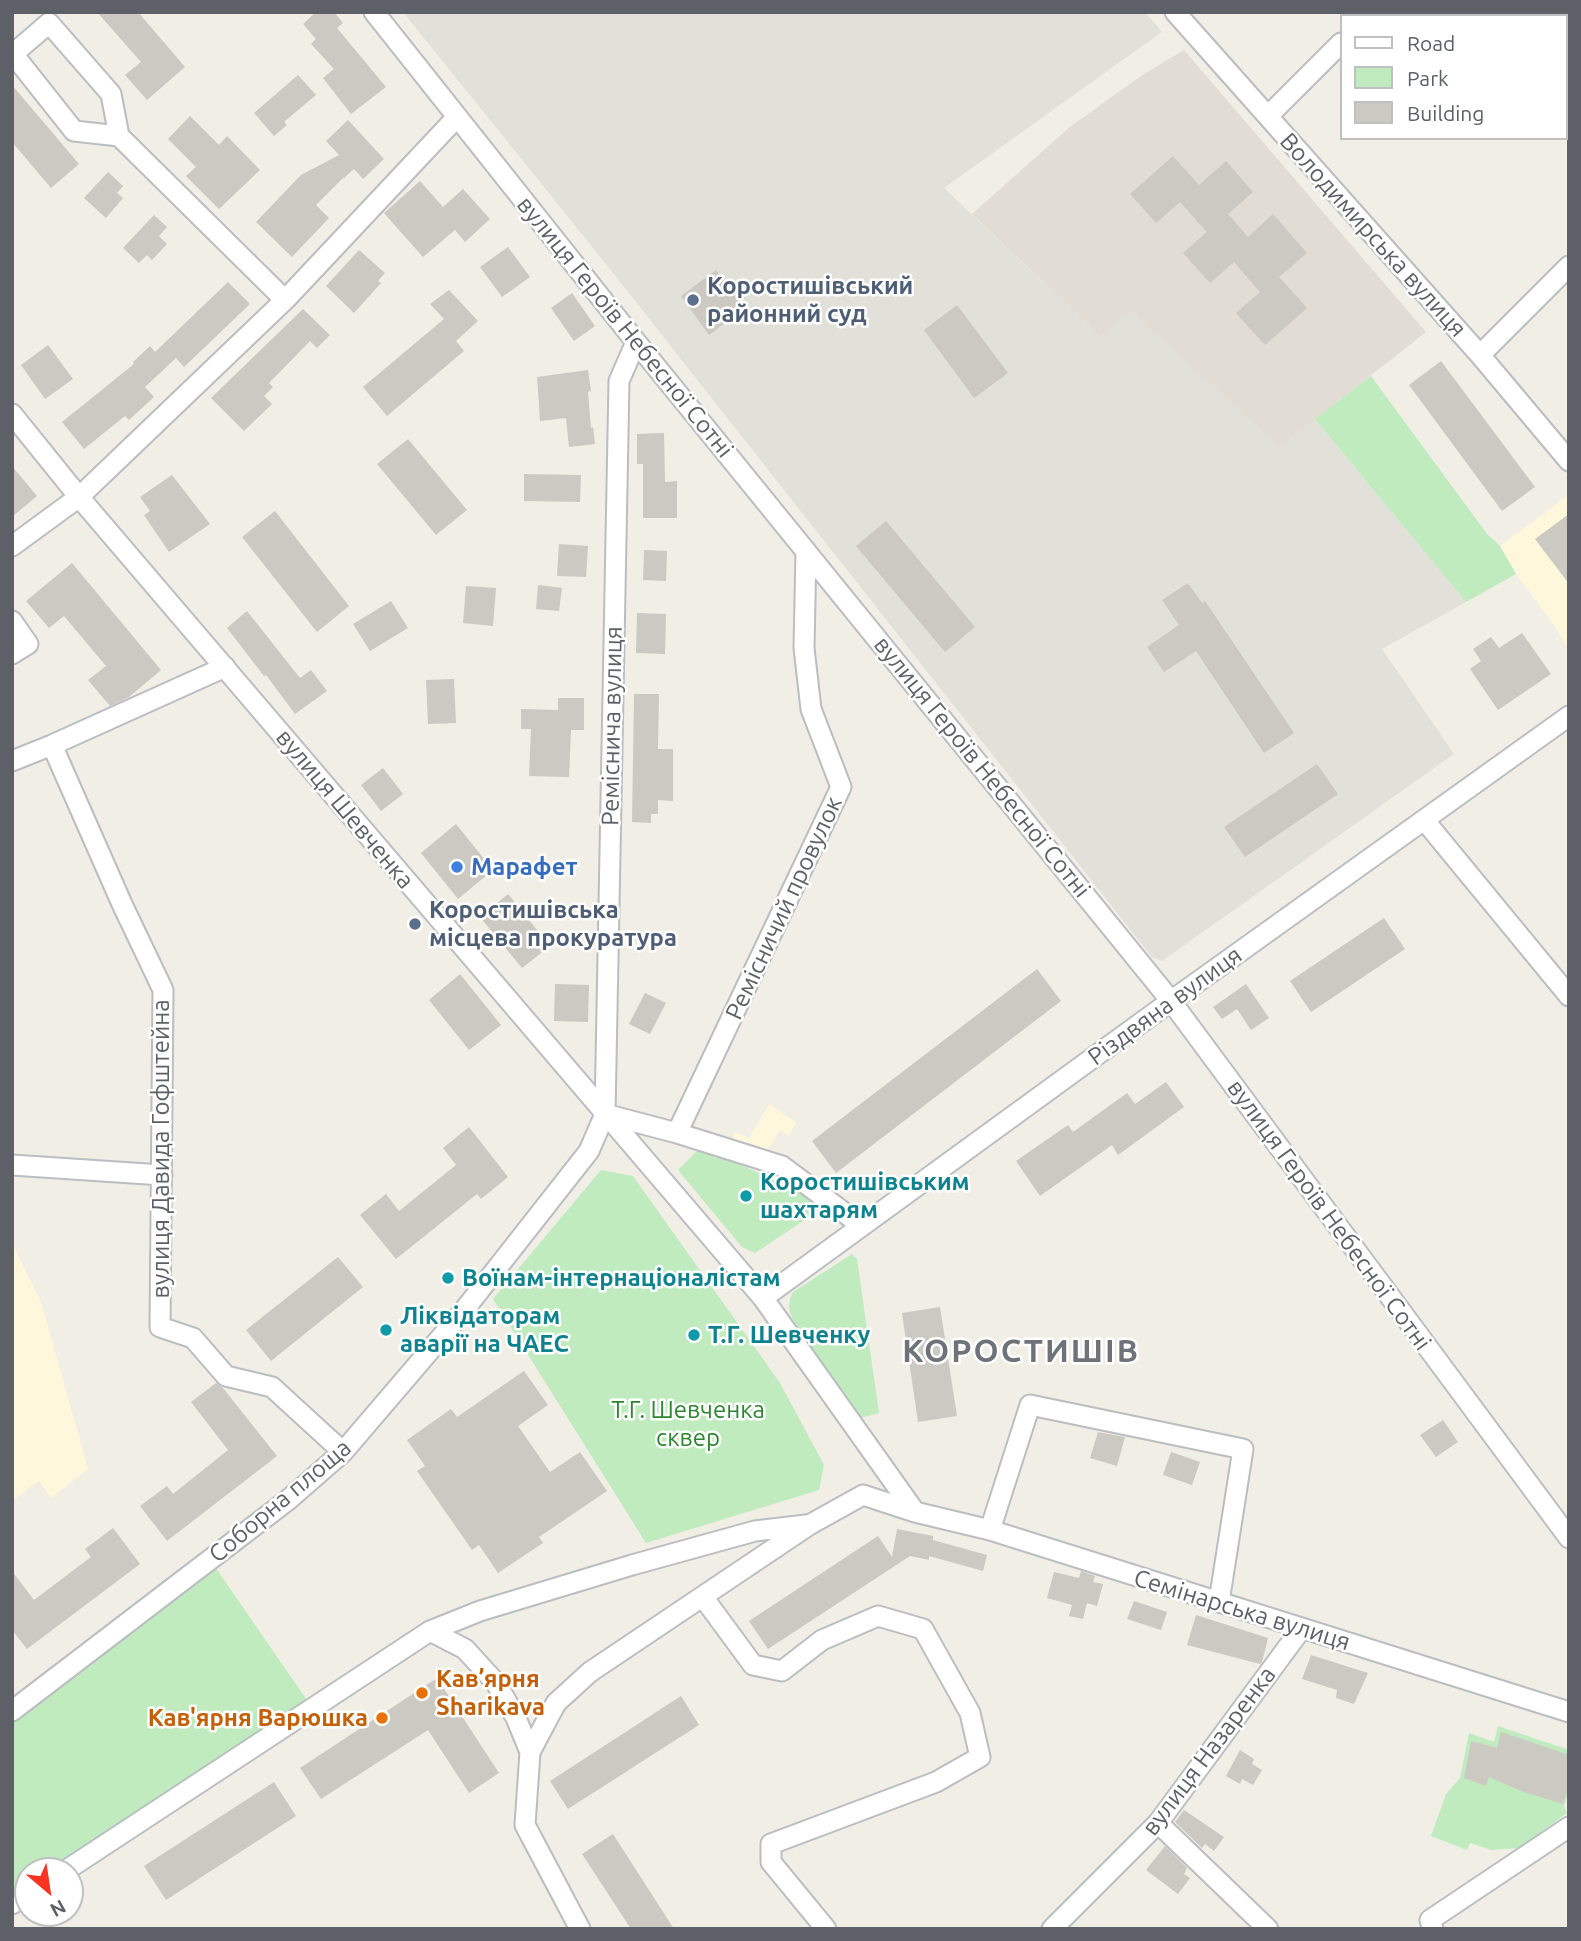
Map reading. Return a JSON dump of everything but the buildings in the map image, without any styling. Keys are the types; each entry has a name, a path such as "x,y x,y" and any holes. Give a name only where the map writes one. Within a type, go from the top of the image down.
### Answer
{"street":[{"name":"вулиця Героїв Небесної Сотні","path":"374,12 636,342 1171,1001 1569,1538"},
{"name":"Володимирська вулиця","path":"1175,12 1480,355 1569,461"},
{"path":"120,136 74,131 13,54 48,23 111,94 120,136 285,300"},
{"path":"1268,116 1340,44"},
{"path":"12,546 79,497 285,300 457,117"},
{"path":"1480,355 1569,266"},
{"name":"Реміснича вулиця","path":"605,1114 619,381 636,342"},
{"name":"вулиця Шевченка","path":"12,414 79,497 763,1298 915,1512"},
{"name":"Ремісничий провулок","path":"677,1133 841,787 811,709 804,648 806,551"},
{"path":"12,621 28,644 12,654"},
{"path":"12,761 225,667"},
{"name":"Різдвяна вулиця","path":"763,1298 1569,716"},
{"name":"вулиця Давида Гофштейна","path":"52,745 163,990 160,1327 194,1338 226,1376 272,1387 343,1452"},
{"path":"1424,821 1569,996"},
{"path":"605,1114 782,1166 862,1226"},
{"name":"Соборна площа","path":"16,1700 288,1500 343,1452 461,1314 589,1150 605,1114"},
{"path":"12,1165 162,1175"},
{"path":"990,1530 1030,1405 1243,1449 1219,1602"},
{"name":"Семінарська вулиця","path":"530,1752 556,1703 590,1672 809,1525 863,1495 915,1512 990,1530 1569,1712"},
{"path":"84,1859 430,1631 481,1611 632,1565 755,1531 809,1525"},
{"path":"703,1597 753,1665 782,1671 822,1640 878,1616 923,1629 970,1713 980,1757 936,1783 771,1844 771,1863 826,1929"},
{"name":"вулиця Назаренка","path":"1052,1929 1158,1823 1302,1628"},
{"path":"430,1631 465,1649 496,1683 516,1718 530,1752 525,1825 580,1929"},
{"path":"1158,1823 1268,1929"},
{"path":"1433,1929 1430,1920 1569,1826"}],"shaded area":[{"path":"403,12 1145,12 1162,32 944,188 1101,337 1129,309 1280,447 1315,419 1466,602 1382,649 1454,754 1162,961 1152,957 606,264"},
{"path":"1184,50 1426,332 1280,447 1129,310 1101,337 972,214 1071,126 1141,76"},
{"path":"1569,495 1569,650 1516,574 1500,546"},
{"path":"769,1104 796,1122 789,1136 780,1130 771,1145 760,1154 732,1143 735,1132 749,1138"},
{"path":"12,1243 41,1302 88,1469 51,1498 39,1481 12,1501"}],"green space":[{"path":"1371,376 1487,534 1500,546 1516,574 1466,602 1315,419"},
{"path":"700,1148 715,1158 722,1156 811,1198 818,1211 755,1253 742,1247 678,1170"},
{"name":"Т.Г. Шевченка сквер","path":"601,1170 633,1176 780,1383 824,1465 819,1490 646,1543 493,1299"},
{"path":"852,1254 857,1259 879,1413 853,1420 792,1318 789,1308 793,1292"},
{"path":"213,1564 309,1703 68,1857 14,1857 12,1893 12,1721"},
{"path":"1498,1726 1569,1750 1569,1791 1564,1806 1567,1813 1519,1848 1491,1850 1470,1843 1467,1850 1431,1836 1446,1794 1460,1778 1469,1733 1494,1742"}],"place":[{"name":"Коростишівський районний суд","path":"693,300"},
{"name":"Марафет","path":"457,867"},
{"name":"Коростишівська місцева прокуратура","path":"415,924"},
{"name":"Коростишівським шахтарям","path":"746,1196"},
{"name":"Воїнам-інтернаціоналістам","path":"448,1278"},
{"name":"Ліквідаторам аварії на ЧАЕС","path":"386,1330"},
{"name":"Т.Г. Шевченку","path":"694,1335"},
{"name":"Кав’ярня Sharikava","path":"422,1693"},
{"name":"Кав'ярня Варюшка","path":"382,1718"}],"district":[{"name":"КОРОСТИШІВ","path":"1021,1351"}]}
